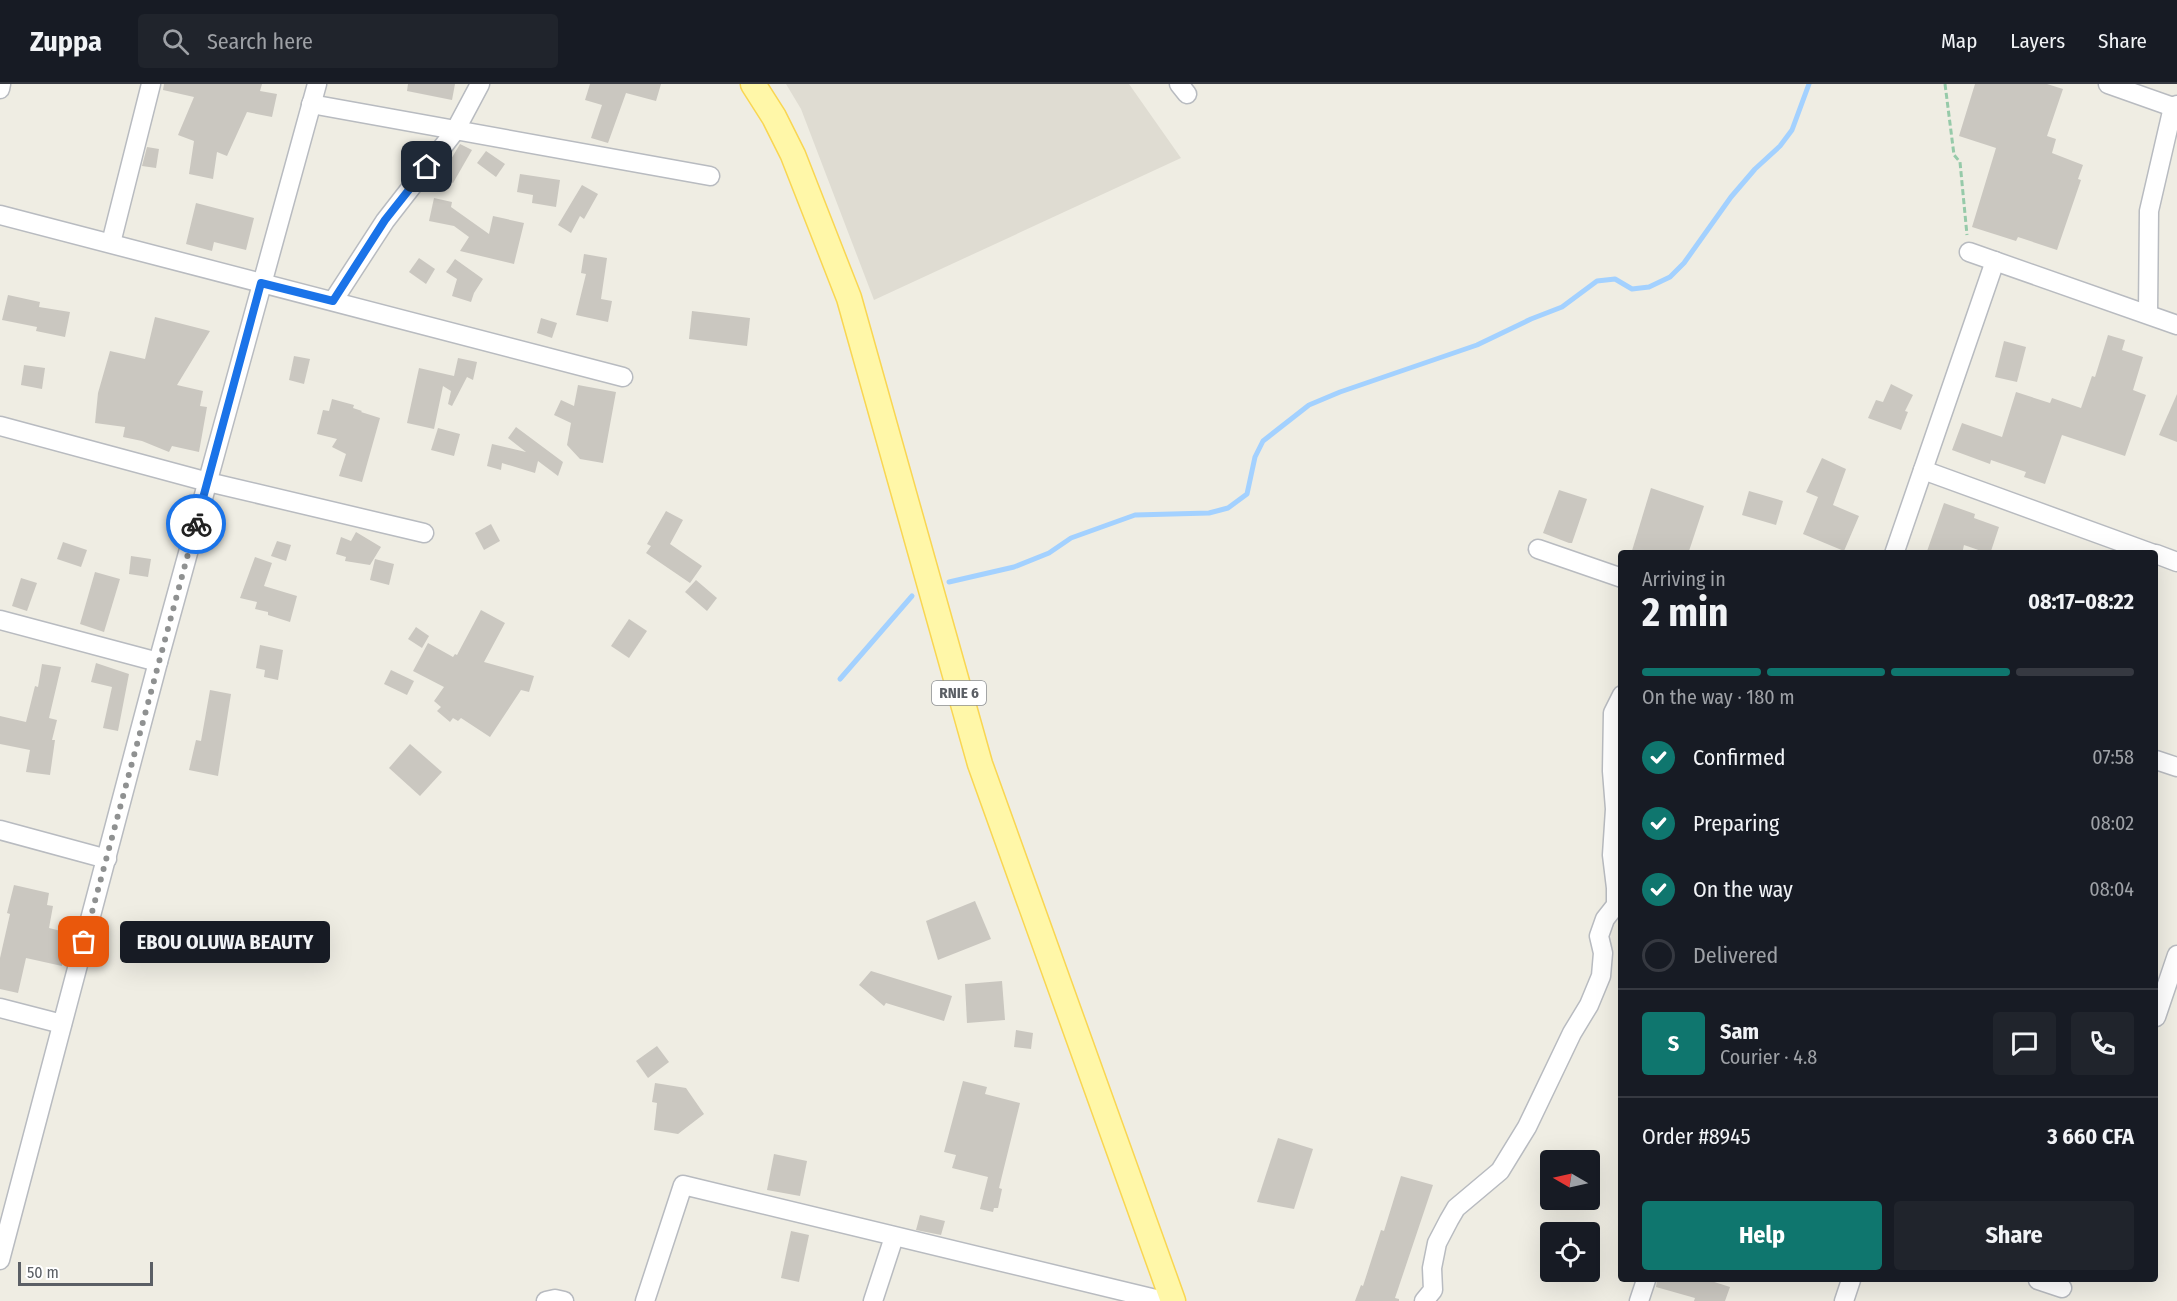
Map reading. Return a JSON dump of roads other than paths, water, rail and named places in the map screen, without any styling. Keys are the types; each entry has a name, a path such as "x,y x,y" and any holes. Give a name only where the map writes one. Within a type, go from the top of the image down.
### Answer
{"main road":[{"name":"RNIE 6","path":"753,84 774,117 793,156 849,298 980,764 1173,1301"}],"street":[{"path":"0,89 1,84"},
{"path":"111,243 151,84"},
{"path":"0,1260 6,1217 62,1024 158,662 317,84"},
{"path":"333,301 385,220 455,131 480,84"},
{"path":"2108,84 2175,106 2149,211 2148,314"},
{"path":"311,105 710,176"},
{"path":"0,215 623,377"},
{"path":"1968,252 2177,325"},
{"path":"1895,550 1995,261"},
{"path":"0,426 208,482 424,533"},
{"path":"1923,470 2144,550"},
{"path":"1538,549 1618,577"},
{"path":"2158,555 2177,562"},
{"path":"0,621 158,662"},
{"path":"1424,1301 1433,1290 1432,1268 1437,1243 1449,1220 1456,1208 1500,1171 1512,1152 1559,1064 1601,976 1603,953 1599,936 1605,919 1617,905 1612,855 1615,809 1612,771 1613,713 1618,703"},
{"path":"2158,761 2177,767"},
{"path":"0,830 107,859"},
{"path":"2158,1011 2177,955"},
{"path":"0,1008 62,1024"},
{"path":"645,1301 683,1185 1164,1301"},
{"path":"873,1301 894,1237"},
{"path":"1639,1301 1645,1282"},
{"path":"1844,1301 1850,1282"},
{"path":"2043,1282 2061,1290"},
{"path":"546,1301 555,1299 564,1301"}],"waterway":[{"path":"949,582 1014,567 1049,553 1071,538 1135,515 1209,513 1228,508 1247,494 1255,457 1263,441 1309,405 1340,392 1477,345 1562,307 1597,281 1615,279 1632,289 1649,287 1670,277 1684,263 1731,197 1755,169 1780,146 1792,130 1809,84"},
{"path":"840,679 912,596"}],"place":[{"name":"EBOU OLUWA BEAUTY","path":"84,942"}]}
